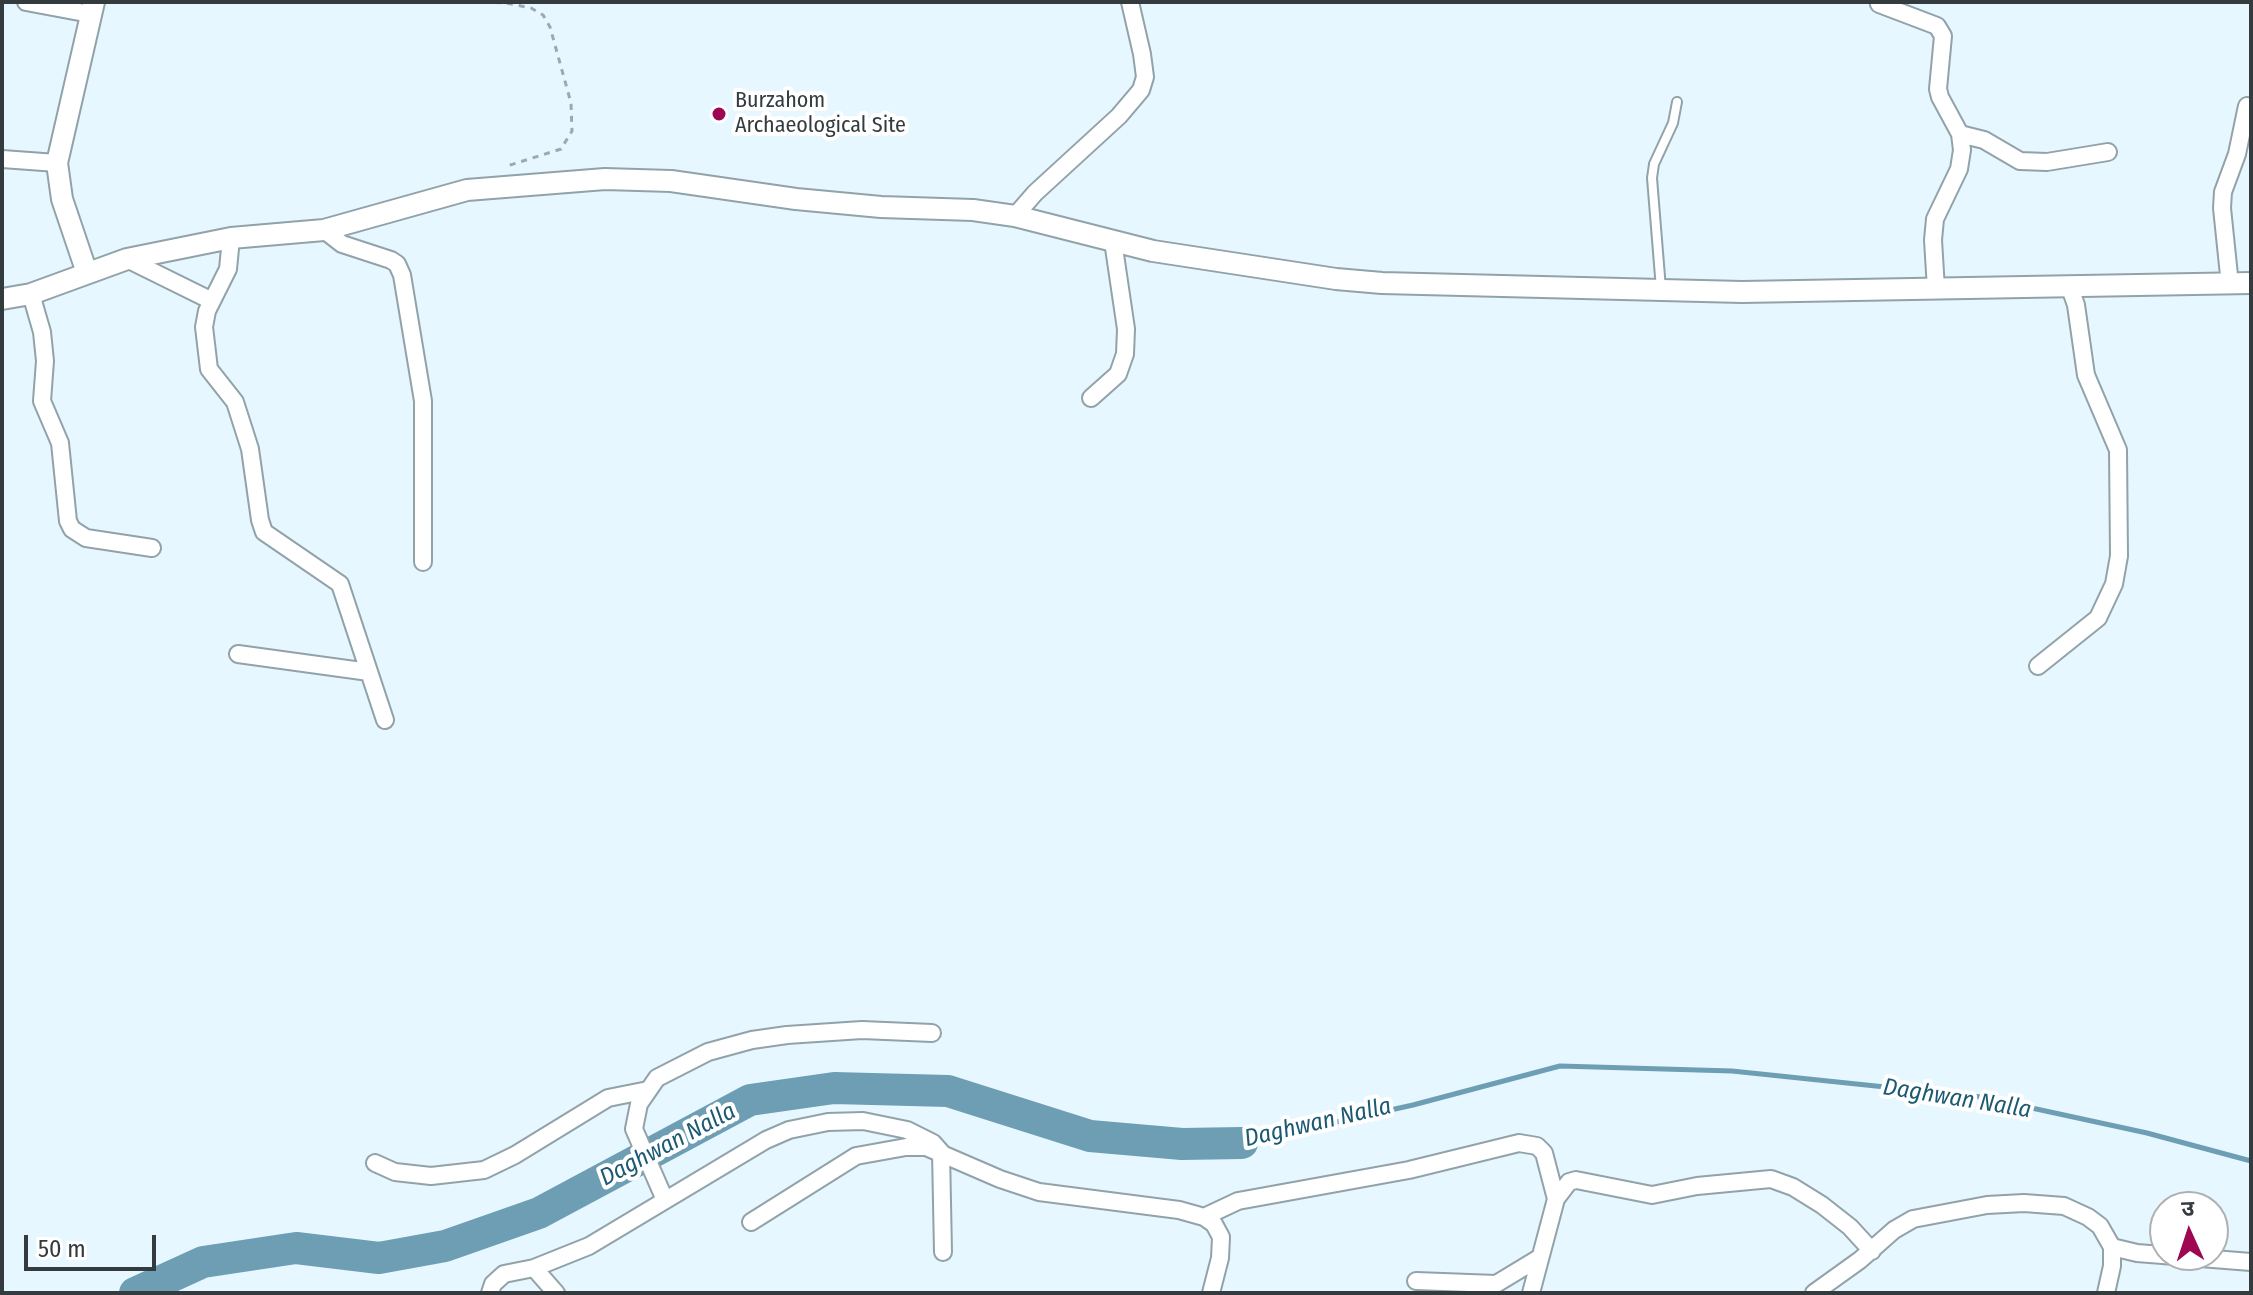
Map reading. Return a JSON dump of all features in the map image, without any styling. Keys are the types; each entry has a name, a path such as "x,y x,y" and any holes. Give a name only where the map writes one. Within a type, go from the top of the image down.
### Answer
{"street":[{"path":"26,2 92,8 57,163 62,199 87,273"},
{"path":"1015,216 1035,193 1119,116 1141,90 1145,77 1130,2"},
{"path":"1879,4 1941,30 1940,97 1960,134 1962,150 1959,169 1935,219 1936,289"},
{"path":"2230,285 2223,192 2237,154 2247,106"},
{"path":"1960,134 1984,140 2020,161 2047,162 2108,152"},
{"path":"2,159 57,163"},
{"path":"2,299 31,294 127,259 231,238 324,230 467,190 605,179 671,181 867,206 973,210 1015,216 1153,251 1336,279 1382,283 1742,292 2251,283"},
{"path":"324,230 342,244 391,260 400,270 423,401 423,562"},
{"path":"231,238 228,269 212,301 204,327 205,356 209,369 235,402 250,449 264,532 340,584 385,720"},
{"path":"1091,398 1118,374 1125,354 1126,329 1113,241"},
{"path":"127,259 212,301"},
{"path":"2038,666 2098,618 2114,584 2119,556 2118,450 2086,375 2076,305 2070,288"},
{"path":"31,294 42,332 45,361 42,401 60,443 68,521 72,529 86,538 152,548"},
{"path":"238,654 369,672"},
{"path":"665,1200 637,1140 635,1117 639,1104 657,1078 708,1052 752,1040 862,1030 932,1033"},
{"path":"375,1163 395,1172 431,1176 484,1170 515,1155 608,1098 648,1090"},
{"path":"490,1293 493,1284 504,1274 534,1268 589,1246 766,1140 789,1130 828,1122 863,1121 907,1130 933,1143 941,1152 943,1252"},
{"path":"1204,1217 1238,1201 1409,1170 1519,1143 1537,1146 1544,1153 1556,1199"},
{"path":"751,1222 856,1156 906,1147 926,1147 1039,1192 1179,1210 1204,1217 1214,1224 1221,1237 1220,1258 1211,1293"},
{"path":"1531,1293 1556,1199 1569,1182 1576,1180 1652,1195 1697,1186 1771,1179 1793,1187 1830,1211 1872,1251"},
{"path":"1814,1293 1872,1251 1894,1230 1913,1219 1972,1207 2024,1203 2064,1206 2100,1226 2112,1247 2112,1266 2106,1293"},
{"path":"2112,1247 2137,1253 2251,1262"},
{"path":"1416,1281 1496,1284 1539,1258"},
{"path":"534,1268 556,1293"}],"lane":[{"path":"1661,290 1652,178 1654,164 1673,123 1677,102"}],"path":[{"path":"483,2 531,8 543,15 550,27 574,121 568,140 561,149 501,168"}],"waterway":[{"name":"Daghwan Nalla","path":"1242,1143 1413,1105 1560,1066 1732,1071 1981,1097 2147,1133 2251,1161"},
{"name":"Daghwan Nalla","path":"135,1293 203,1262 296,1248 379,1258 445,1246 539,1213 750,1100 834,1088 948,1091 1090,1136 1182,1144 1242,1143"}],"place":[{"name":"Burzahom Archaeological Site","path":"719,114"}]}
